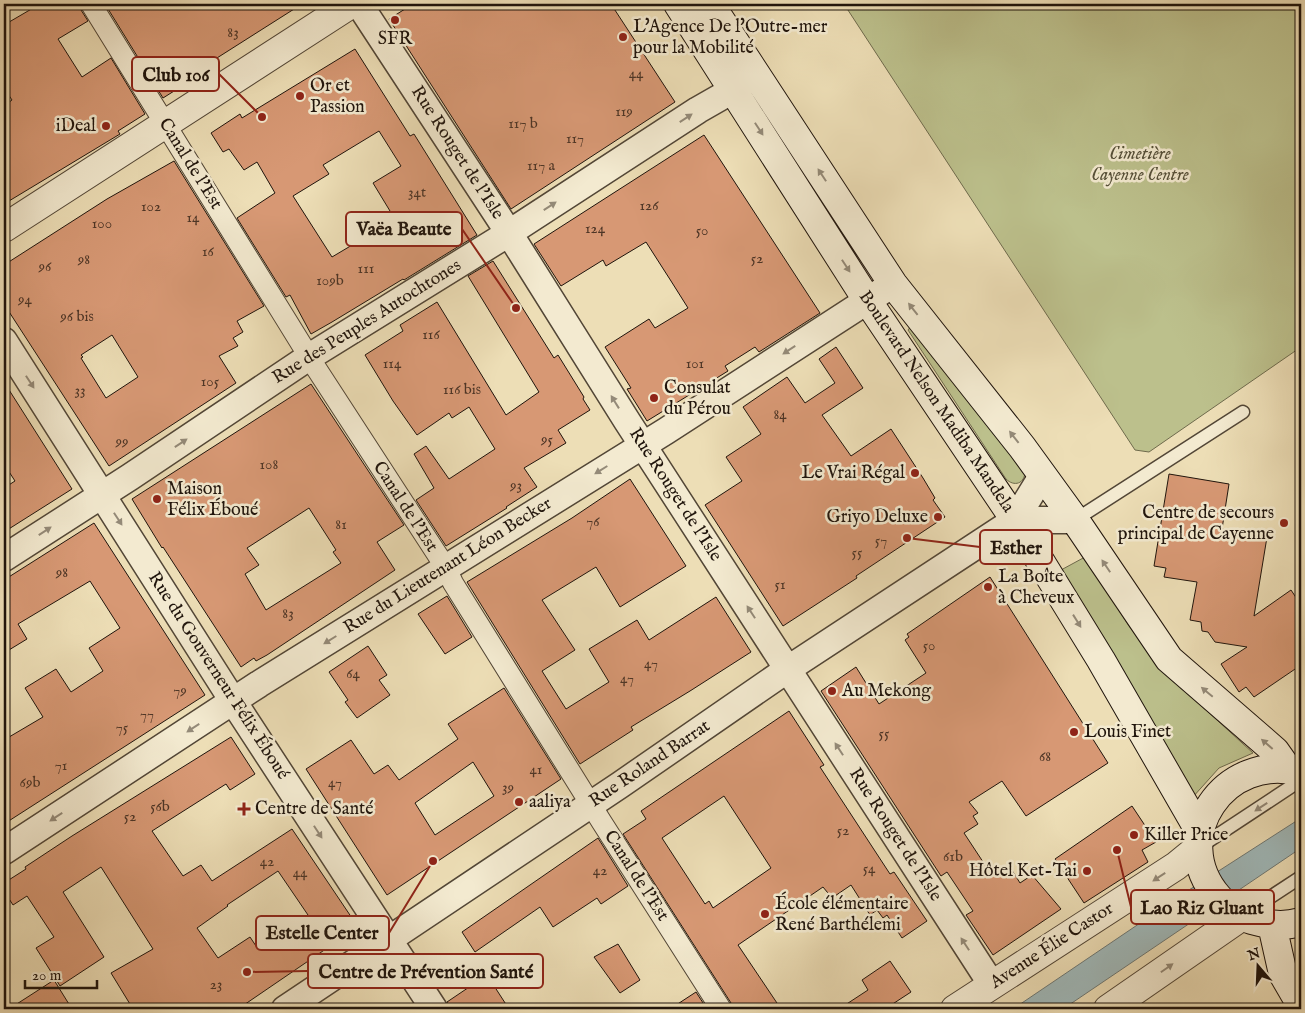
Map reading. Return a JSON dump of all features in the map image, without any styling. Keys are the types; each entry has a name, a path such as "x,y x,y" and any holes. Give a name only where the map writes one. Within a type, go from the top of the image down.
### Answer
{"main road":[{"path":"4,228 351,4"},
{"name":"Boulevard Nelson Madiba Mandela","path":"678,4 867,300 1015,520 1101,660 1200,849 1211,889 1234,912"},
{"name":"Boulevard Nelson Madiba Mandela","path":"710,4 893,284 1022,447 1075,520 1169,658 1298,769"},
{"path":"1200,849 1204,819 1210,806 1230,784 1246,774 1264,769 1298,769"},
{"name":"Avenue Élie Castor","path":"955,1009 1200,849"},
{"path":"1108,1009 1234,912 1291,927 1283,974 1301,1005"}],"street":[{"name":"Canal de l'Est","path":"91,4 309,357 446,568 453,583 590,804 721,1009"},
{"name":"Rue Rouget de l'Isle","path":"359,4 509,233 643,445 992,985"},
{"name":"Rue des Peuples Autochtones","path":"4,558 309,357 509,233 698,110 733,90"},
{"name":"Rue du Lieutenant Léon Becker","path":"4,851 233,701 643,445 893,284"},
{"name":"Rue du Gouverneur Félix Éboué","path":"4,341 233,701 434,1009"},
{"name":"Rue Roland Barrat","path":"285,1009 788,669 1015,520 1042,476"},
{"path":"1015,520 1075,520"}],"lane":[{"path":"1075,520 1243,412"},
{"path":"1200,849 1298,769"},
{"path":"1234,912 1301,877"}],"green space":[{"name":"Cimetière Cayenne Centre","path":"844,4 1301,4 1301,347 1149,452 1135,450"},
{"path":"911,326 1025,471 1023,479 1019,483 1012,483 1006,479 908,330"},
{"path":"1085,557 1129,626 1170,677 1253,753 1219,768 1192,798 1061,570"}],"water":[{"path":"1301,818 1301,848 1063,1009 1013,1009 1189,890"}],"building":[{"path":"40,4 79,4 88,21 58,39 82,77 111,58 145,114 118,131 120,134 4,204 4,106 12,100 4,88 4,25"},
{"path":"105,4 302,4 187,77 190,81 163,98"},
{"path":"413,4 611,4 675,102 511,209 389,19"},
{"path":"355,49 410,136 414,134 477,235 311,334 290,295 286,297 237,218 275,193 257,162 244,170 229,149 223,152 211,133 240,114 242,118","holes":["379,131 401,166 373,183 390,211 369,225 374,232 332,257 293,196 329,174 323,165"]},
{"path":"704,135 820,313 759,352 755,347 725,366 728,371 647,421 627,389 631,388 605,347 649,319 655,328 688,308 671,281 646,242 606,266 603,260 561,286 534,244"},
{"path":"174,161 264,306 237,321 243,332 233,338 238,346 219,356 236,383 109,466 4,304 4,265 107,199","holes":["112,335 138,377 106,398 81,358 83,357 81,355"]},
{"path":"493,261 554,358 558,355 590,410 558,430 566,443 524,468 537,487 446,546 416,500 434,488 414,454 426,446 449,479 495,449 469,407 452,418 449,413 417,435 393,401 365,355 403,331 400,325 437,302 506,415 539,392 468,276"},
{"path":"836,347 863,388 822,415 851,456 891,429 923,478 935,498 933,500 945,517 783,626 705,505 742,481 726,457 761,434 743,407 787,377 805,403 835,383 819,359"},
{"path":"4,382 72,489 4,532 4,488 15,481 4,464"},
{"path":"311,384 404,525 377,542 395,570 267,655 256,661 254,658 241,667 162,548 132,499","holes":["309,508 336,550 333,552 341,563 266,610 245,574 259,565 247,548"]},
{"path":"1169,474 1229,484 1222,529 1267,537 1254,616 1291,590 1301,605 1301,665 1254,697 1246,687 1239,692 1221,664 1247,647 1215,642 1208,632 1202,631 1201,622 1190,620 1197,582 1164,577 1166,568 1154,566"},
{"path":"630,479 686,566 620,607 596,567 542,600 575,650 542,671 566,709 609,682 589,649 637,620 649,640 716,597 751,652 631,727 633,730 580,764 467,582 572,518"},
{"path":"94,523 205,695 4,824 4,740 43,717 25,688 56,669 71,692 103,671 89,648 120,628 90,581 18,624 27,639 4,653 4,580"},
{"path":"990,577 1108,763 1026,816 1002,781 969,802 978,813 973,816 978,824 964,833 989,871 998,865 1002,872 1010,867 1020,883 1032,875 1061,909 993,955 966,915 973,911 947,872 941,876 821,691 856,667 879,704 926,673 905,640 909,637 907,634"},
{"path":"447,596 472,637 445,654 418,614"},
{"path":"368,646 387,675 379,680 390,695 357,718 345,702 348,700 329,672"},
{"path":"504,688 561,779 387,895 306,769 351,740 374,774 388,765 399,780 458,739 448,724","holes":["473,762 494,796 435,835 415,803"]},
{"path":"789,711 824,765 820,767 890,874 894,872 927,921 902,938 887,915 883,918 877,910 870,915 851,885 832,898 823,887 738,945 781,1009 733,1009 623,834 646,819 641,811","holes":["724,796 771,868 713,908 709,901 705,904 662,838"]},
{"path":"231,737 255,774 230,790 226,784 152,831 183,876 201,865 212,881 292,829 358,927 238,1009 133,1009 111,973 153,949 101,867 63,892 104,957 60,986 36,948 54,937 27,896 13,905 4,891 4,883 72,836","holes":["278,871 308,915 258,949 250,937 218,958 197,928 227,905"]},
{"path":"1132,806 1156,842 1142,850 1148,862 1084,903 1055,859"},
{"path":"598,838 628,886 601,904 597,898 553,927 540,907 475,952 462,932"},
{"path":"618,944 640,980 620,993 594,957"},
{"path":"890,961 911,992 885,1009 839,1009 868,990 862,980"},
{"path":"487,975 509,1009 449,1009 447,1002"},
{"path":"54,980 72,1009 9,1009"},
{"path":"696,992 707,1009 670,1009"}],"place":[{"name":"SFR","path":"395,20"},
{"name":"L'Agence De l'Outre-mer pour la Mobilité","path":"623,37"},
{"name":"Or et Passion","path":"300,96"},
{"name":"Club 106","path":"262,117"},
{"name":"iDeal","path":"106,126"},
{"name":"Vaëa Beaute","path":"516,308"},
{"name":"Consulat du Pérou","path":"654,398"},
{"name":"Le Vrai Régal","path":"915,473"},
{"name":"Maison Félix Éboué","path":"157,499"},
{"name":"Griyo Deluxe","path":"938,517"},
{"name":"Centre de secours principal de Cayenne","path":"1284,523"},
{"name":"Esther","path":"907,538"},
{"name":"La Boîte à Cheveux","path":"988,587"},
{"name":"Au Mekong","path":"832,691"},
{"name":"Louis Finet","path":"1074,732"},
{"name":"aaliya","path":"519,802"},
{"name":"Centre de Santé","path":"244,809"},
{"name":"Killer Price","path":"1134,835"},
{"name":"Lao Riz Gluant","path":"1117,850"},
{"name":"Estelle Center","path":"433,861"},
{"name":"Hôtel Ket-Tai","path":"1087,871"},
{"name":"École élémentaire René Barthélemi","path":"765,914"},
{"name":"Centre de Prévention Santé","path":"247,972"}]}
